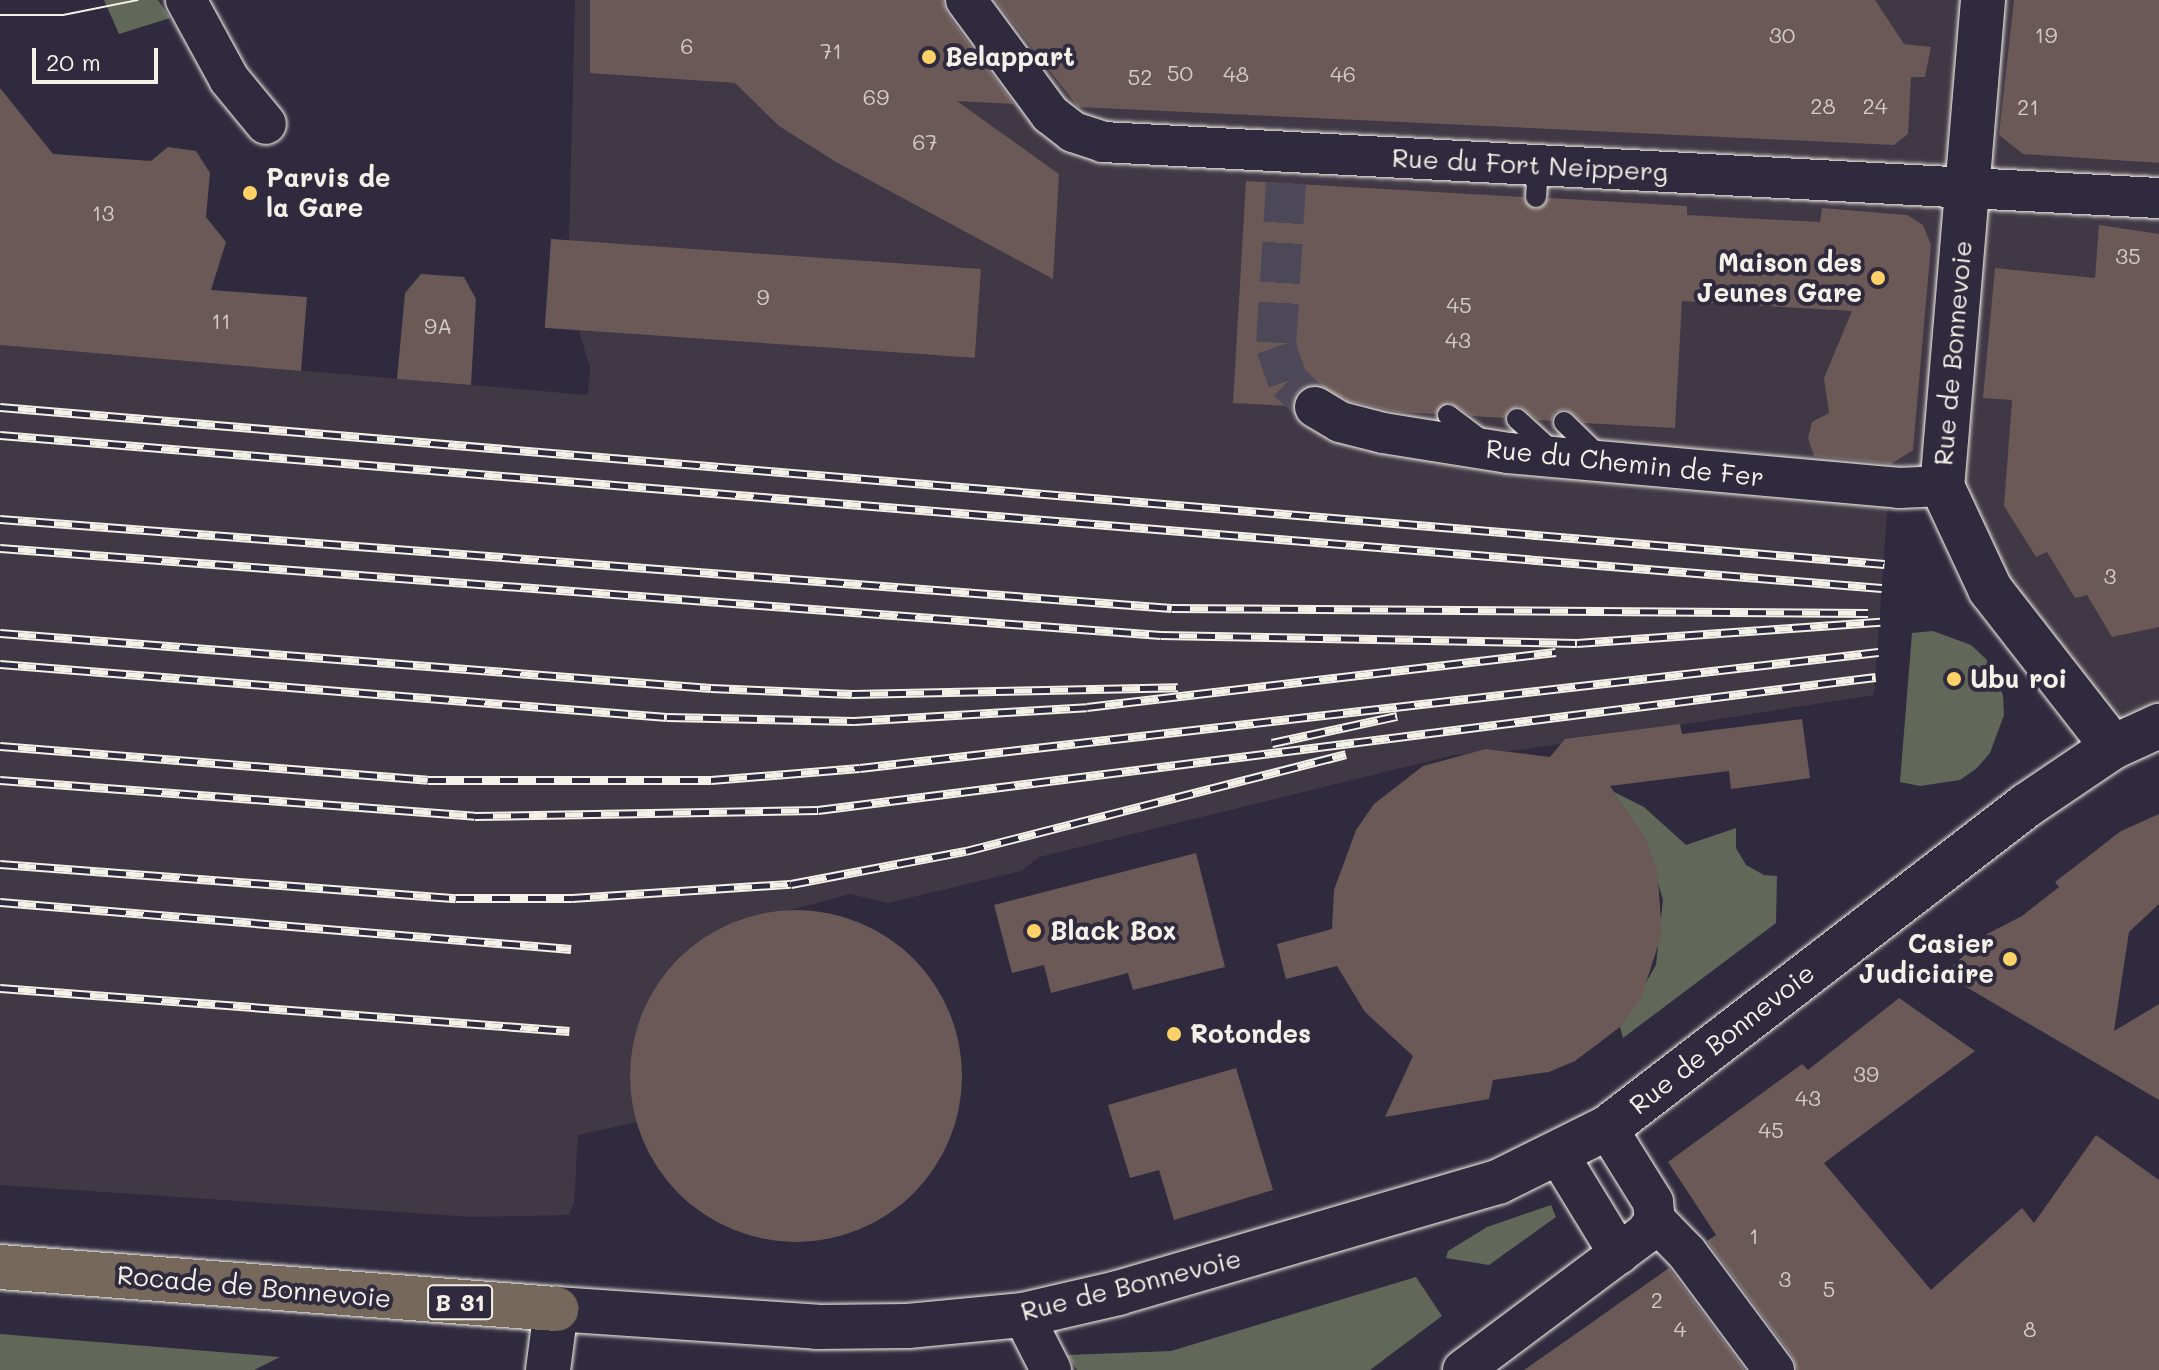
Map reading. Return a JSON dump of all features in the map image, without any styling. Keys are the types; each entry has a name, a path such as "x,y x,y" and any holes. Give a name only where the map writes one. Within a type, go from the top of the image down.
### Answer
{"main road":[{"name":"Rue de Bonnevoie","path":"556,1309 817,1327 908,1326 1023,1315 1118,1293 1498,1182 1607,1128 2027,805 2113,747 1990,589 1942,486 1983,0"},
{"path":"2113,747 2159,726"},
{"name":"Rocade de Bonnevoie","path":"0,1267 556,1309"},
{"path":"548,1370 556,1309"}],"street":[{"path":"186,0 229,79 266,124"},
{"name":"Rue du Fort Neipperg","path":"966,0 1050,114 1073,132 1103,142 1287,167 1537,181 1967,188 2159,198"},
{"name":"Rue du Chemin de Fer","path":"1315,407 1340,422 1383,433 1513,436 1564,441 1610,464 1899,488 1942,486"},
{"path":"1607,1128 1653,1202 1655,1220 1687,1253 1774,1370"},
{"path":"1558,1154 1619,1254"},
{"path":"1463,1370 1619,1254 1655,1220"},
{"path":"1023,1315 1051,1370"}],"lane":[{"path":"1448,415 1513,436"}],"shaded area":[{"path":"575,0 2159,0 2159,726 2113,747 1947,504 1888,500 1874,695 1519,750 1454,755 1039,857 1021,871 888,903 850,894 722,928 694,945 653,993 632,1058 637,1122 578,1135 574,1203 569,1215 472,1217 0,1185 0,345 588,395 590,368 579,331 545,328 569,240"}],"green space":[{"path":"104,0 158,0 170,18 119,34"},
{"path":"1933,631 1971,645 1986,659 2003,695 2004,715 1990,753 1977,768 1960,780 1920,786 1900,782 1912,633"},
{"path":"1604,787 1644,807 1686,845 1736,828 1736,848 1746,865 1764,875 1777,876 1776,923 1623,1038 1620,1027 1656,965 1663,900 1645,838"},
{"path":"1551,1205 1556,1217 1489,1265 1446,1258 1448,1251 1487,1227"},
{"path":"1416,1277 1442,1316 1370,1370 1077,1370 1068,1355 1171,1351"},
{"path":"0,1334 280,1357 254,1370 0,1370"}],"building":[{"path":"590,0 943,0 947,14 1014,104 957,101 1059,174 1053,279 836,162 779,126 735,83 590,73"},
{"path":"995,0 1875,0 1904,44 1931,47 1925,77 1911,77 1908,134 1894,145 1078,107"},
{"path":"2014,0 2159,0 2159,163 2023,154 1999,135"},
{"path":"0,88 53,154 151,161 168,147 196,151 210,173 206,217 226,242 211,290 307,297 301,371 0,345"},
{"path":"1246,181 1523,197 1536,210 1549,198 1687,206 1687,215 1820,222 1822,208 1907,215 1923,225 1931,245 1913,450 1891,464 1814,456 1808,438 1812,422 1829,413 1824,378 1852,311 1682,301 1675,428 1584,423 1566,409 1555,412 1551,421 1538,420 1519,406 1508,410 1504,418 1472,416 1449,402 1435,414 1398,412 1349,401 1316,384 1303,387 1292,406 1233,403"},
{"path":"2099,225 2159,234 2159,627 2112,637 2087,595 2075,598 2047,552 2036,557 2004,506 2012,400 1983,398 1995,268 2095,278"},
{"path":"551,239 981,269 975,358 545,328"},
{"path":"421,274 464,277 476,299 471,385 397,379 405,293"},
{"path":"1802,719 1810,778 1731,789 1729,771 1610,786 1645,838 1657,868 1662,933 1641,998 1620,1027 1575,1061 1549,1072 1493,1080 1489,1099 1385,1117 1413,1056 1365,1012 1337,966 1286,979 1277,944 1332,929 1334,890 1356,830 1374,804 1423,766 1486,749 1550,757 1565,739 1680,724 1682,734"},
{"path":"2159,814 2159,904 2129,932 2114,1031 2159,1004 2159,1100 1944,974 1987,934 2022,916 2059,887 2055,882 2121,831"},
{"path":"1196,853 1225,967 1133,990 1128,973 1051,993 1044,965 1012,973 994,905"},
{"path":"796,910 828,914 859,923 888,938 913,959 934,984 949,1013 958,1044 962,1076 958,1108 949,1139 934,1168 913,1193 888,1214 859,1229 828,1238 796,1242 764,1238 733,1229 704,1214 679,1193 658,1168 643,1139 634,1108 630,1076 634,1044 643,1013 658,984 679,959 704,938 733,923 764,914"},
{"path":"1899,998 1975,1051 1824,1163 1931,1290 2022,1208 2034,1223 2096,1135 2159,1180 2159,1370 1797,1370 1792,1356 1707,1241 1716,1235 1668,1162 1802,1064 1808,1070"},
{"path":"1236,1068 1273,1190 1174,1220 1159,1170 1130,1178 1108,1105"},
{"path":"1669,1268 1745,1370 1524,1370 1577,1333"}],"tunnel":[{"path":"1286,183 1276,347 1288,381 1315,407"}],"tram line":[{"path":"0,15 63,15 138,0"}],"railway":[{"path":"0,407 1884,564"},
{"path":"0,435 1882,588"},
{"path":"0,519 1172,608 1868,613"},
{"path":"0,548 1161,635 1577,643 1880,622"},
{"path":"0,633 711,688 852,694 1178,687"},
{"path":"0,664 667,717 854,721 1087,707 1556,652"},
{"path":"0,746 428,780 711,780 860,768 1878,652"},
{"path":"0,780 475,816 818,810 1876,677"},
{"path":"1272,743 1397,716"},
{"path":"0,864 456,898 572,898 791,884 966,851 1346,754"},
{"path":"0,902 571,949"},
{"path":"0,988 569,1031"}],"place":[{"name":"Belappart","path":"929,57"},
{"name":"Parvis de la Gare","path":"250,193"},
{"name":"Maison des Jeunes Gare","path":"1878,278"},
{"name":"Ubu roi","path":"1954,679"},
{"name":"Black Box","path":"1034,931"},
{"name":"Casier Judiciaire","path":"2010,959"},
{"name":"Rotondes","path":"1174,1034"}]}
